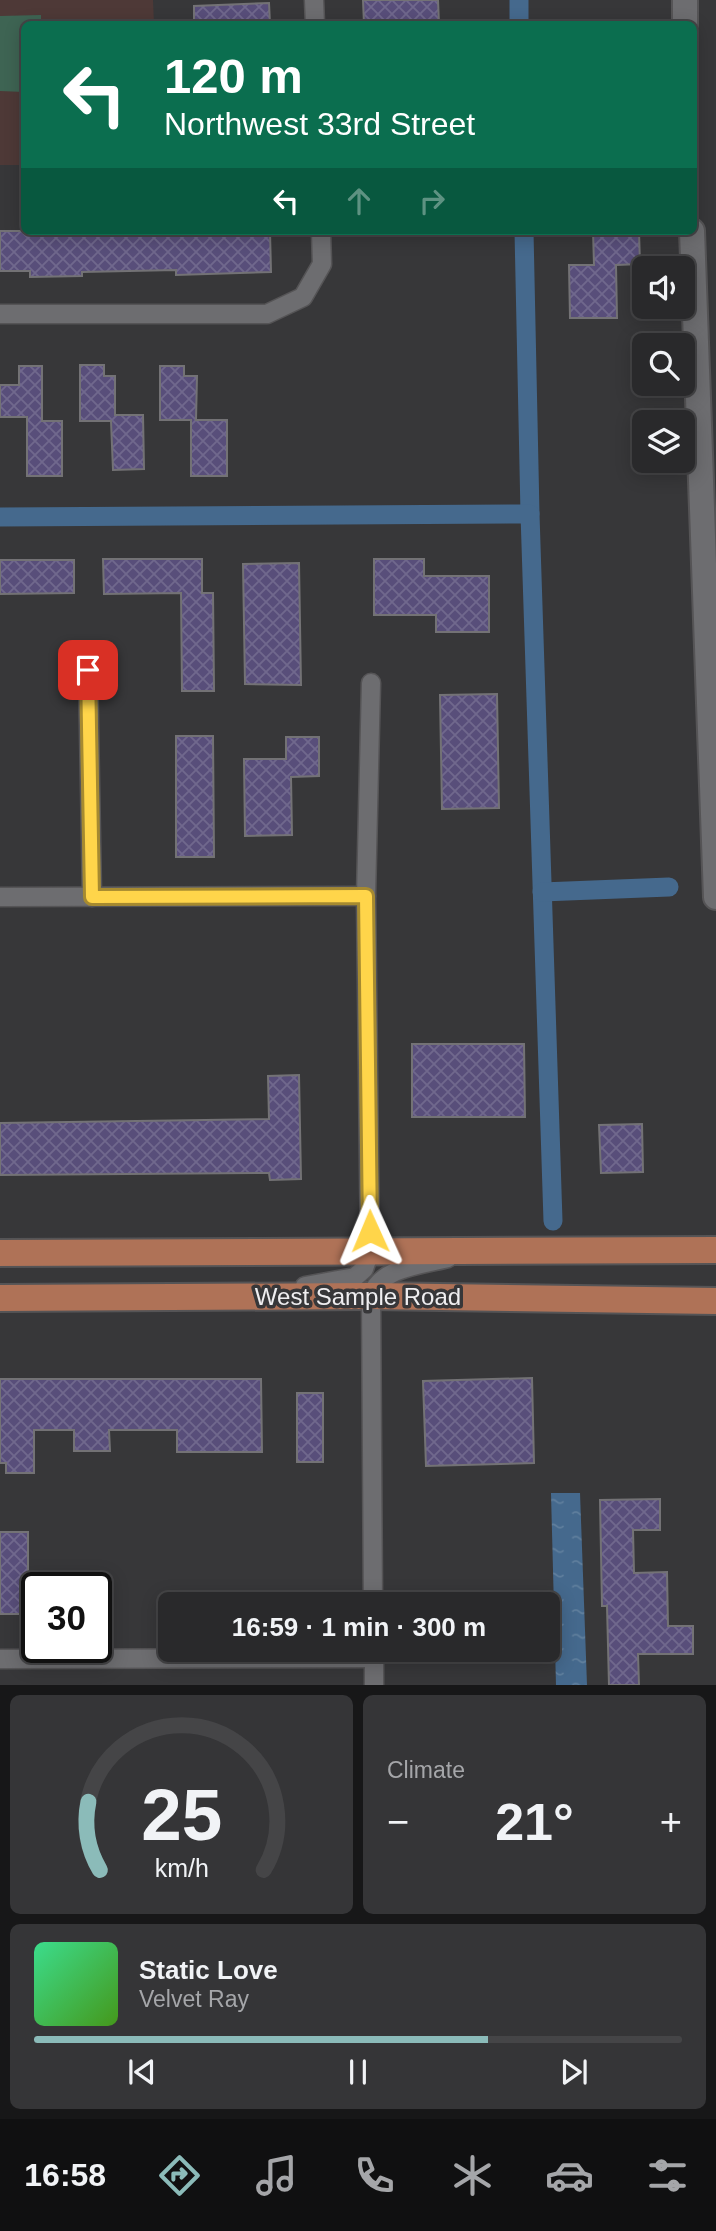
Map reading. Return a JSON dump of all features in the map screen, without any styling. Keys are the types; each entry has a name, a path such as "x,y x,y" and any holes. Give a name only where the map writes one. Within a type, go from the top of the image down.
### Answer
{"main road":[{"path":"685,0 685,21"},
{"path":"692,235 713,727 716,897"},
{"name":"West Sample Road","path":"0,1253 716,1250"},
{"name":"West Sample Road","path":"0,1298 371,1296 716,1301"}],"street":[{"path":"314,0 315,21"},
{"path":"0,314 267,314 303,297 322,264 321,235"},
{"path":"88,670 92,897"},
{"path":"236,1297 355,1277 364,1269 370,1251 366,896 370,683"},
{"path":"0,897 366,896"},
{"path":"373,1592 371,1296 375,1284 395,1272 478,1251"},
{"path":"0,1659 158,1657"},
{"path":"374,1662 374,1685"}],"shaded area":[{"path":"0,0 153,0 154,21 21,21 21,165 0,165"}],"green space":[{"path":"41,15 41,21 21,21 21,92 0,91 0,16"}],"water":[{"path":"551,1493 580,1493 587,1685 556,1685 555,1662 560,1662 560,1592 554,1592"}],"building":[{"path":"363,0 438,0 439,21 364,21"},
{"path":"269,3 270,21 194,21 194,6"},
{"path":"0,231 21,231 21,235 270,235 271,272 176,275 176,270 82,272 82,276 30,277 30,271 0,271"},
{"path":"593,235 639,235 640,256 632,256 632,264 616,265 617,318 570,318 569,265 594,265"},
{"path":"80,365 104,365 104,376 115,376 115,415 143,415 144,469 113,470 111,421 80,421"},
{"path":"19,366 42,366 42,421 62,421 62,476 27,476 27,417 0,417 0,385 19,385"},
{"path":"160,366 184,366 184,376 197,376 196,420 227,420 227,476 191,476 191,420 160,420"},
{"path":"103,559 202,559 202,593 213,593 214,691 182,691 181,593 104,594"},
{"path":"374,559 424,559 424,576 489,576 489,632 436,632 436,615 374,615"},
{"path":"0,560 74,560 74,593 0,594"},
{"path":"299,563 301,685 245,684 243,564"},
{"path":"497,694 499,808 442,809 440,695"},
{"path":"176,736 213,736 214,857 176,857"},
{"path":"286,737 319,737 319,776 291,777 292,835 245,836 244,759 286,759"},
{"path":"412,1044 524,1044 525,1117 412,1117"},
{"path":"299,1075 301,1179 270,1180 269,1173 0,1175 0,1123 269,1119 268,1076"},
{"path":"642,1124 643,1172 601,1173 599,1125"},
{"path":"532,1378 534,1463 426,1466 423,1381"},
{"path":"0,1379 261,1379 262,1452 177,1452 177,1430 109,1430 110,1451 74,1451 74,1430 34,1430 34,1473 6,1473 6,1463 0,1463"},
{"path":"297,1393 323,1393 323,1462 297,1462"},
{"path":"660,1499 660,1530 633,1530 634,1573 667,1572 668,1626 693,1626 693,1654 638,1654 639,1685 609,1685 607,1606 602,1606 600,1500"},
{"path":"0,1532 28,1532 28,1572 21,1572 21,1614 0,1614"}],"waterway":[{"path":"519,0 519,21"},
{"path":"524,235 530,514"},
{"path":"0,517 530,514 553,1221"},
{"path":"542,892 669,887"}],"route":[{"path":"88,670 92,897 366,896 370,1231"}]}
